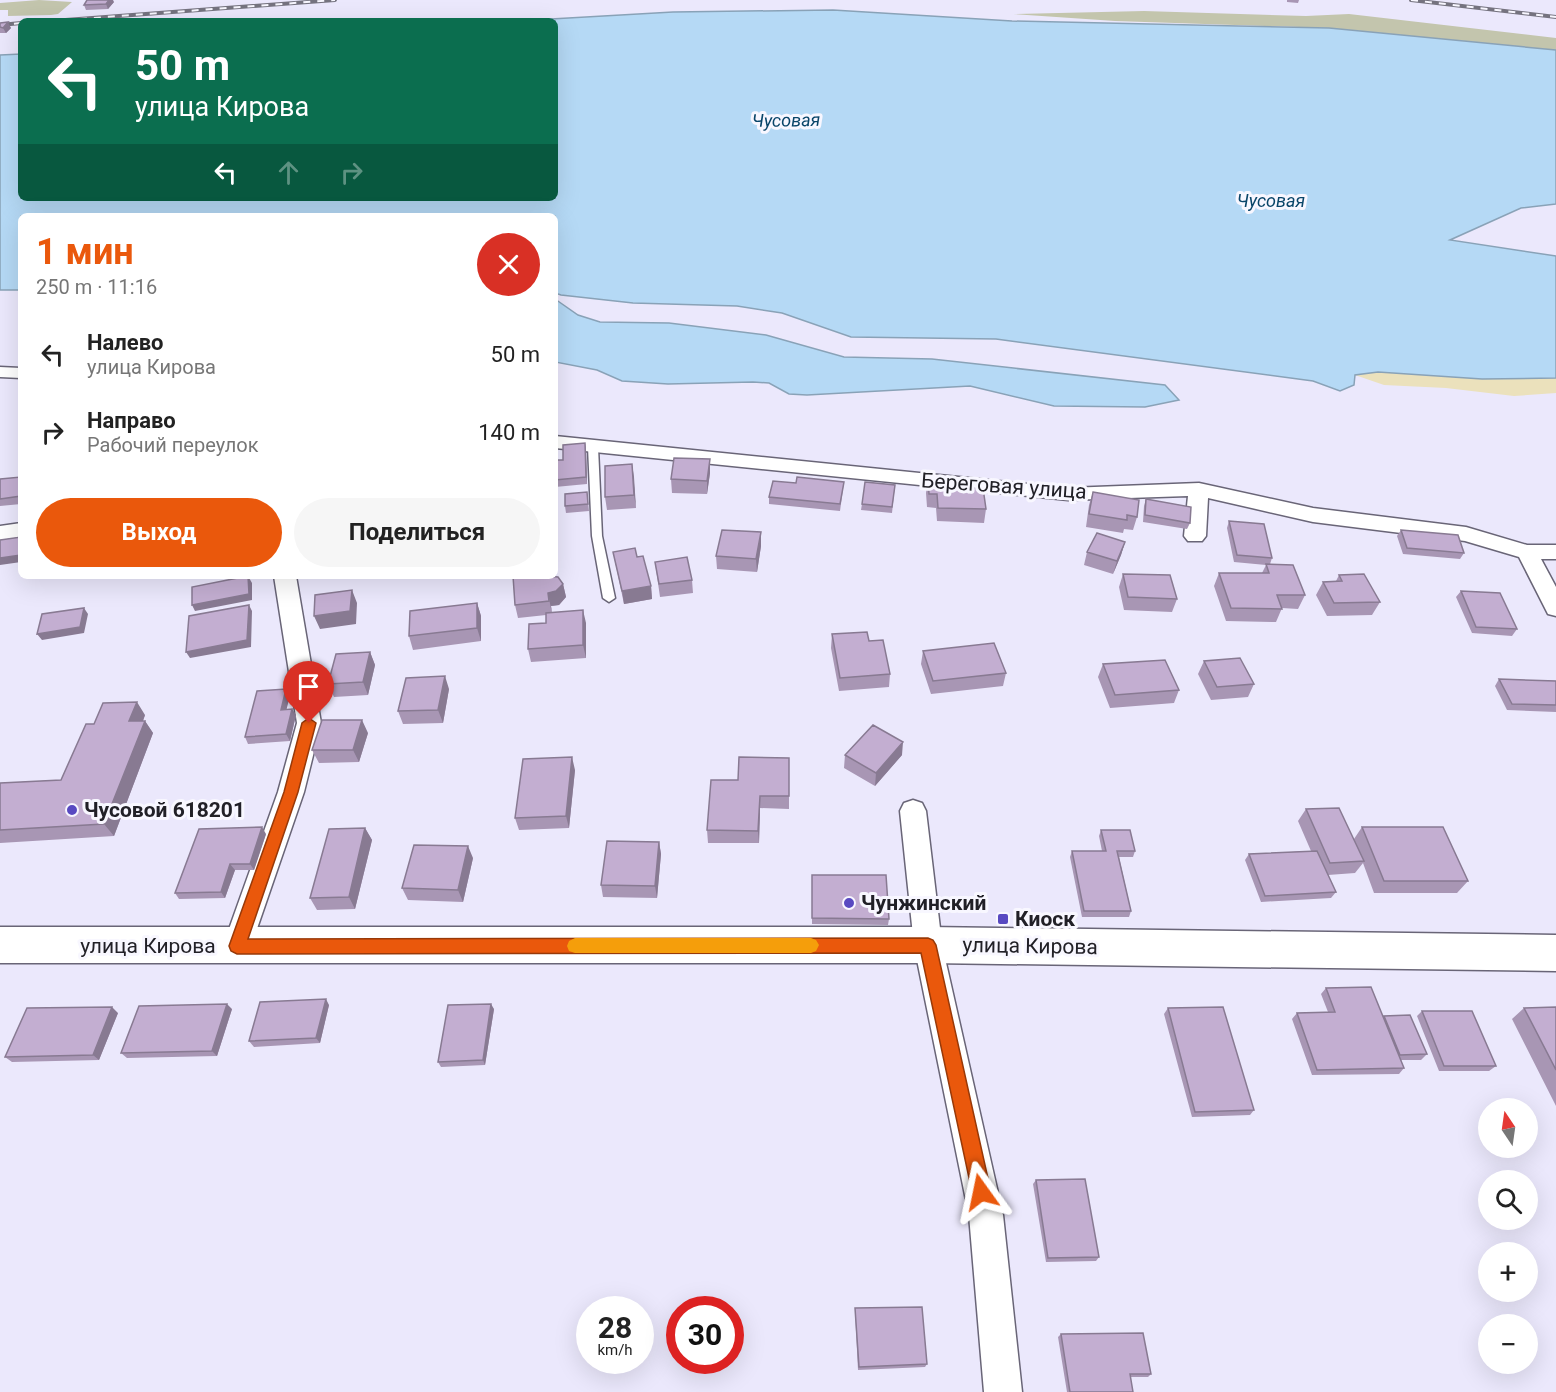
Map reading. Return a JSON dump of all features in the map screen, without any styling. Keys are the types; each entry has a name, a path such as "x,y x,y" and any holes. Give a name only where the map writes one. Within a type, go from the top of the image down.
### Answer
{"street":[{"path":"0,372 18,373"},
{"name":"Береговая улица","path":"558,442 1068,494 1199,489 1313,515 1466,534 1527,552 1556,552"},
{"path":"1195,536 1199,489"},
{"path":"0,533 18,530"},
{"path":"1527,552 1556,608"},
{"path":"237,946 291,792 309,723 285,579"},
{"path":"913,811 928,945 986,1215 1003,1392"},
{"name":"улица Кирова","path":"0,945 928,945 1556,953"}],"lane":[{"path":"593,447 597,536 609,598"}],"green space":[{"path":"39,0 72,2 58,14 51,15 8,16 8,10 0,10 0,3"},
{"path":"1144,11 1306,16 1349,14 1556,38 1556,50 1329,28 1115,21 1013,14"}],"sand":[{"path":"1378,372 1482,379 1556,378 1556,393 1514,396 1446,388 1384,385 1355,375"}],"water":[{"name":"Чусовая","path":"833,10 1012,21 1329,28 1556,50 1556,204 1521,208 1450,240 1556,256 1556,378 1482,379 1378,372 1355,375 1354,385 1340,391 1313,381 996,339 851,337 782,313 737,306 633,303 561,295 558,294 558,213 18,213 18,290 0,290 0,55 18,54 18,201 558,201 558,19 673,12"},
{"path":"558,301 578,315 600,322 669,323 766,335 844,357 932,359 1165,385 1179,400 1145,407 1054,406 970,386 807,395 789,394 769,383 668,384 622,381 597,370 558,363"}],"building":[{"path":"87,0 109,0 106,4 84,5"},
{"path":"8,22 3,28 0,27 0,23"},
{"path":"585,443 586,477 558,480 558,460 563,460 563,445"},
{"path":"674,458 710,459 707,481 671,479"},
{"path":"632,464 634,495 605,497 605,466"},
{"path":"18,477 18,496 0,499 0,479"},
{"path":"797,477 844,482 840,504 769,497 773,481 796,483"},
{"path":"928,480 956,480 957,488 983,488 986,509 938,508 937,494 929,494"},
{"path":"865,482 895,485 892,507 862,504"},
{"path":"587,492 588,504 565,506 565,494"},
{"path":"1093,492 1139,500 1137,517 1127,515 1127,520 1089,514"},
{"path":"1146,499 1191,507 1190,523 1145,515"},
{"path":"1229,521 1264,524 1272,558 1237,555"},
{"path":"722,530 761,532 756,559 716,556"},
{"path":"1401,530 1458,535 1464,553 1407,548"},
{"path":"1097,533 1125,542 1117,561 1087,552"},
{"path":"18,537 18,555 0,558 0,540"},
{"path":"635,548 637,557 643,556 651,586 622,591 613,552"},
{"path":"687,557 692,580 659,584 655,562"},
{"path":"1266,564 1293,565 1305,595 1277,595 1282,609 1231,608 1219,573 1269,573"},
{"path":"1123,574 1170,575 1177,599 1128,597"},
{"path":"1364,574 1380,602 1334,603 1323,582 1342,581 1339,575"},
{"path":"558,577 563,584 556,591 548,593 549,601 515,605 513,579 558,579"},
{"path":"233,579 248,579 249,594 192,605 192,587"},
{"path":"352,590 350,611 314,616 315,595"},
{"path":"1461,591 1500,593 1517,629 1476,627"},
{"path":"477,603 477,628 409,636 410,611"},
{"path":"249,605 247,640 186,652 189,616"},
{"path":"84,608 80,627 37,634 42,614"},
{"path":"583,610 583,645 528,649 529,624 546,623 546,613"},
{"path":"867,632 869,641 883,640 890,674 840,678 832,634"},
{"path":"994,643 1006,673 933,681 923,651"},
{"path":"370,652 363,682 328,684 336,654"},
{"path":"1240,658 1254,684 1217,687 1204,661"},
{"path":"1165,660 1179,690 1115,695 1103,664"},
{"path":"445,676 438,710 398,711 406,678"},
{"path":"1499,679 1556,681 1556,705 1512,704"},
{"path":"286,689 281,710 292,709 286,734 245,737 257,691"},
{"path":"137,702 129,721 145,721 104,824 0,830 0,783 61,780 86,724 94,724 103,703"},
{"path":"322,720 362,720 353,750 312,750"},
{"path":"873,725 903,742 876,773 845,755"},
{"path":"572,757 566,816 515,818 523,759"},
{"path":"739,757 789,758 789,796 760,796 758,831 707,830 711,780 738,780"},
{"path":"1339,808 1364,861 1330,863 1306,809"},
{"path":"262,827 250,864 230,864 221,892 175,893 199,829"},
{"path":"1362,827 1443,827 1468,881 1384,881"},
{"path":"365,828 349,897 310,898 329,829"},
{"path":"1101,830 1130,830 1135,851 1117,851 1131,911 1084,911 1072,851 1106,851"},
{"path":"607,841 659,842 655,886 601,885"},
{"path":"414,845 468,846 458,890 402,888"},
{"path":"1317,851 1336,892 1265,896 1249,854"},
{"name":"Чунжинский","path":"812,875 886,875 889,919 812,918"},
{"path":"1371,987 1404,1068 1317,1070 1297,1013 1335,1012 1326,988"},
{"path":"326,999 316,1038 249,1041 260,1002"},
{"path":"227,1004 212,1051 121,1053 139,1006"},
{"path":"491,1004 483,1060 438,1062 448,1005"},
{"path":"112,1007 93,1055 5,1057 27,1008"},
{"path":"1223,1007 1254,1110 1195,1112 1168,1008"},
{"path":"1556,1007 1556,1070 1524,1008"},
{"path":"1422,1011 1472,1011 1496,1066 1444,1066"},
{"path":"1410,1015 1427,1054 1400,1055 1384,1016"},
{"path":"1085,1179 1099,1257 1048,1258 1036,1180"},
{"path":"922,1307 927,1364 859,1367 855,1308"},
{"path":"1143,1333 1151,1374 1130,1374 1133,1392 1070,1392 1061,1334"}],"railway":[{"path":"92,18 335,0"},
{"path":"1411,0 1556,17"},
{"path":"0,25 18,23"}],"slow traffic":[{"path":"575,946 811,945"}],"place":[{"name":"Чусовой 618201","path":"72,810"},
{"name":"Чунжинский","path":"849,903"},
{"name":"Киоск","path":"1003,919"}],"route":[{"path":"309,723 291,792 237,946 928,945 981,1192"}]}
